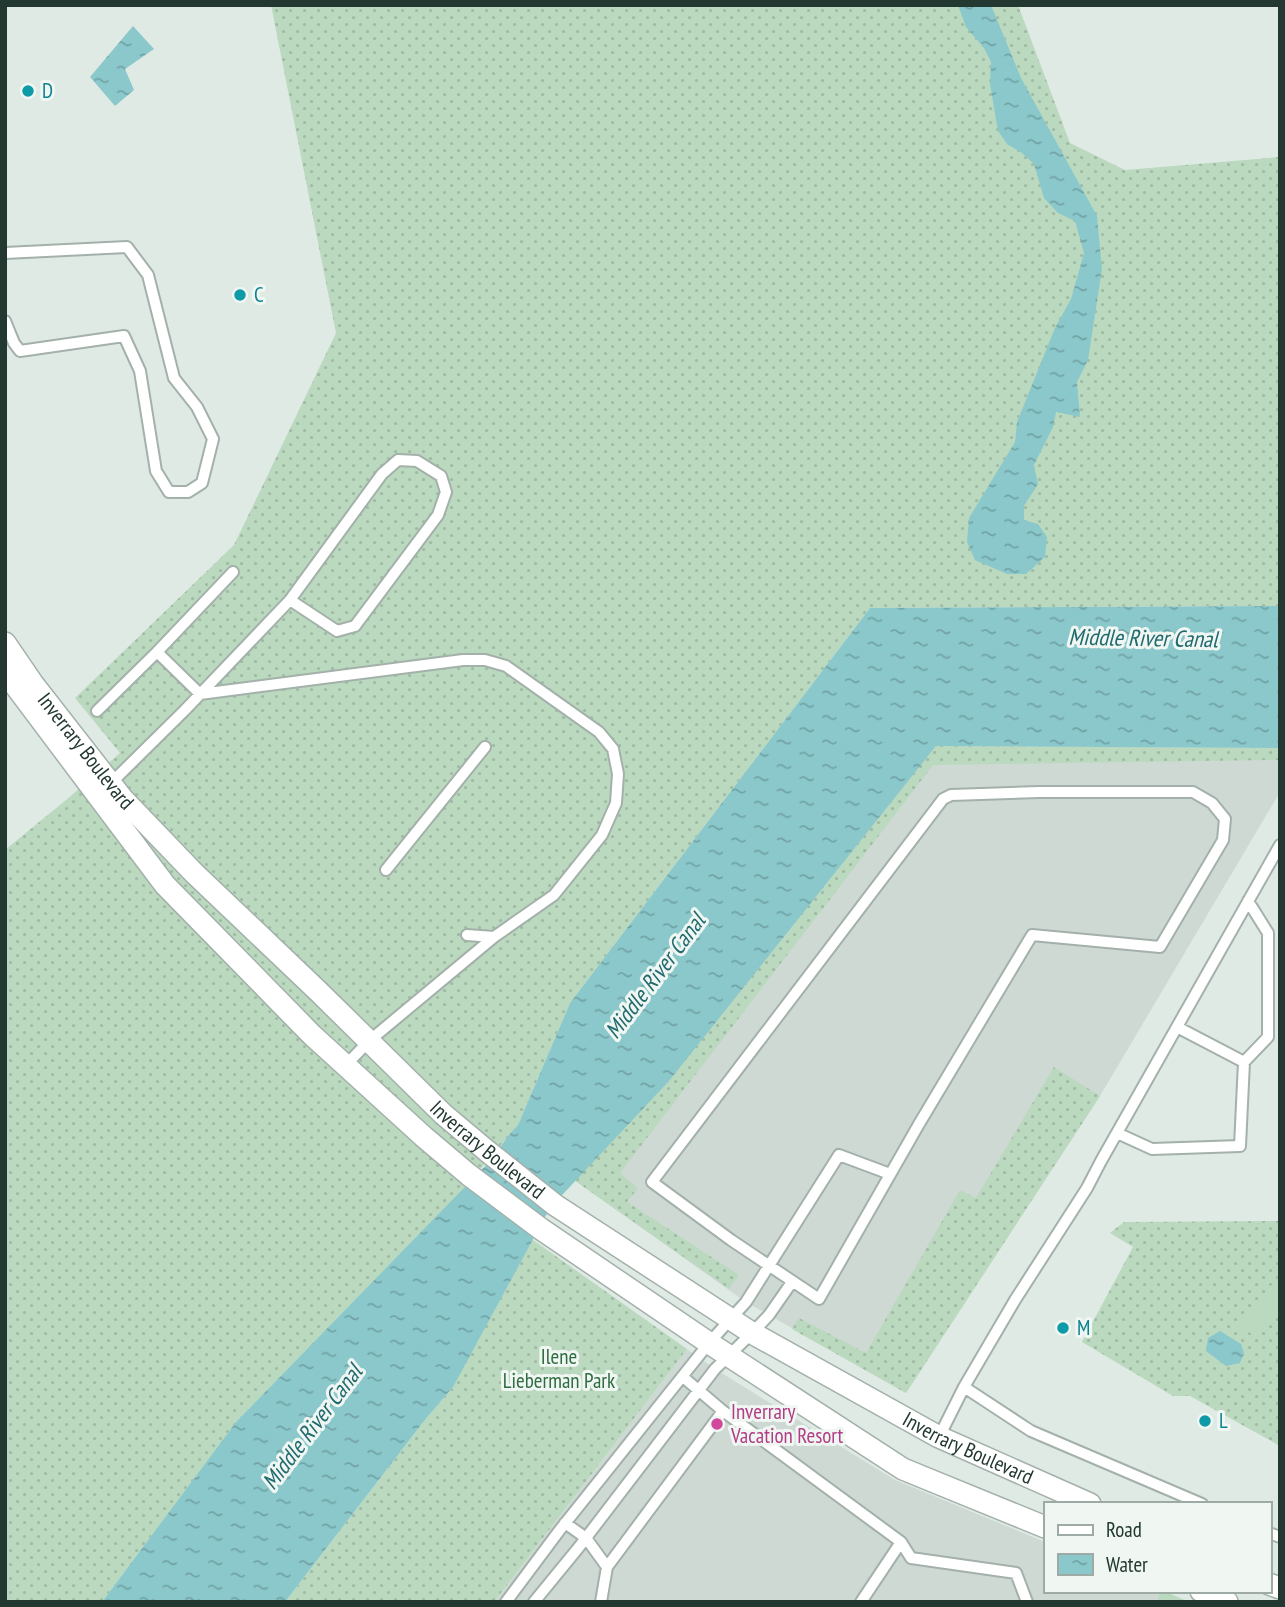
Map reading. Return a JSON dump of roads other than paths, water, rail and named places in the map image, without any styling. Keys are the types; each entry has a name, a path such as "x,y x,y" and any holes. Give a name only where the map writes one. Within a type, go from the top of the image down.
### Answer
{"street":[{"name":"Inverrary Boulevard","path":"5,643 110,784 194,873 443,1114 487,1151 555,1205 752,1333 939,1437 1085,1502"},
{"name":"Inverrary Boulevard","path":"5,672 165,885 312,1035 469,1175 541,1228 728,1356 903,1469 1044,1527"},
{"path":"1206,1593 1227,1602"}],"lane":[{"path":"5,253 127,247 148,275 174,378 197,407 213,439 202,483 188,492 169,492 156,471 140,371 124,336 20,351 5,321"},
{"path":"110,784 290,600 382,474 398,460 417,461 441,476 446,492 438,515 355,626 337,631 290,600"},
{"path":"97,710 233,572"},
{"path":"157,652 200,694"},
{"path":"200,694 463,660 485,660 506,666 599,732 613,749 618,774 616,803 602,835 554,895 494,937 369,1041 345,1066"},
{"path":"386,870 485,747"},
{"path":"1193,792 1212,803 1225,819 1223,840 1160,947 1032,935 890,1174 819,1299 652,1182 943,799 964,794 1193,792"},
{"path":"939,1437 964,1387 1015,1300 1087,1188 1280,845"},
{"path":"1117,1133 1152,1149 1240,1146 1244,1062 1268,1037 1268,933 1248,901"},
{"path":"467,935 494,937"},
{"path":"1177,1027 1244,1062"},
{"path":"506,1602 565,1523 709,1343 746,1302 839,1155 890,1174"},
{"path":"534,1602 699,1390 769,1315 792,1282"},
{"path":"682,1377 723,1411 901,1542 911,1558 1016,1573 1027,1602"},
{"path":"964,1387 1031,1431 1197,1502"},
{"path":"601,1602 607,1567 723,1411"},
{"path":"634,1438 652,1450"},
{"path":"565,1523 586,1538 607,1567"},
{"path":"861,1602 901,1542"}],"water":[{"path":"958,5 991,5 1021,78 1097,216 1102,269 1088,360 1077,382 1080,417 1056,412 1053,427 1034,465 1038,484 1024,506 1024,520 1038,524 1047,537 1045,557 1026,574 1007,574 975,560 967,542 969,518 1015,442 1017,422 1055,328 1071,299 1084,253 1075,221 1058,213 1044,198 1034,164 1007,144 998,131 990,84 991,62 984,48 966,27"},
{"path":"133,26 154,49 125,69 134,90 115,106 90,77"},
{"name":"Middle River Canal","path":"1280,606 1280,748 936,746 669,1081 550,1208 453,1387 285,1602 102,1602 236,1422 492,1159 518,1125 570,1003 870,608"},
{"path":"1220,1331 1241,1344 1244,1353 1240,1363 1226,1366 1206,1351 1208,1338"}],"place":[{"name":"D","path":"28,91"},
{"name":"C","path":"240,295"},
{"name":"M","path":"1063,1328"},
{"name":"L","path":"1205,1421"},
{"name":"Inverrary Vacation Resort","path":"717,1424"}],"park label":[{"name":"Ilene Lieberman Park","path":"559,1369"}]}
